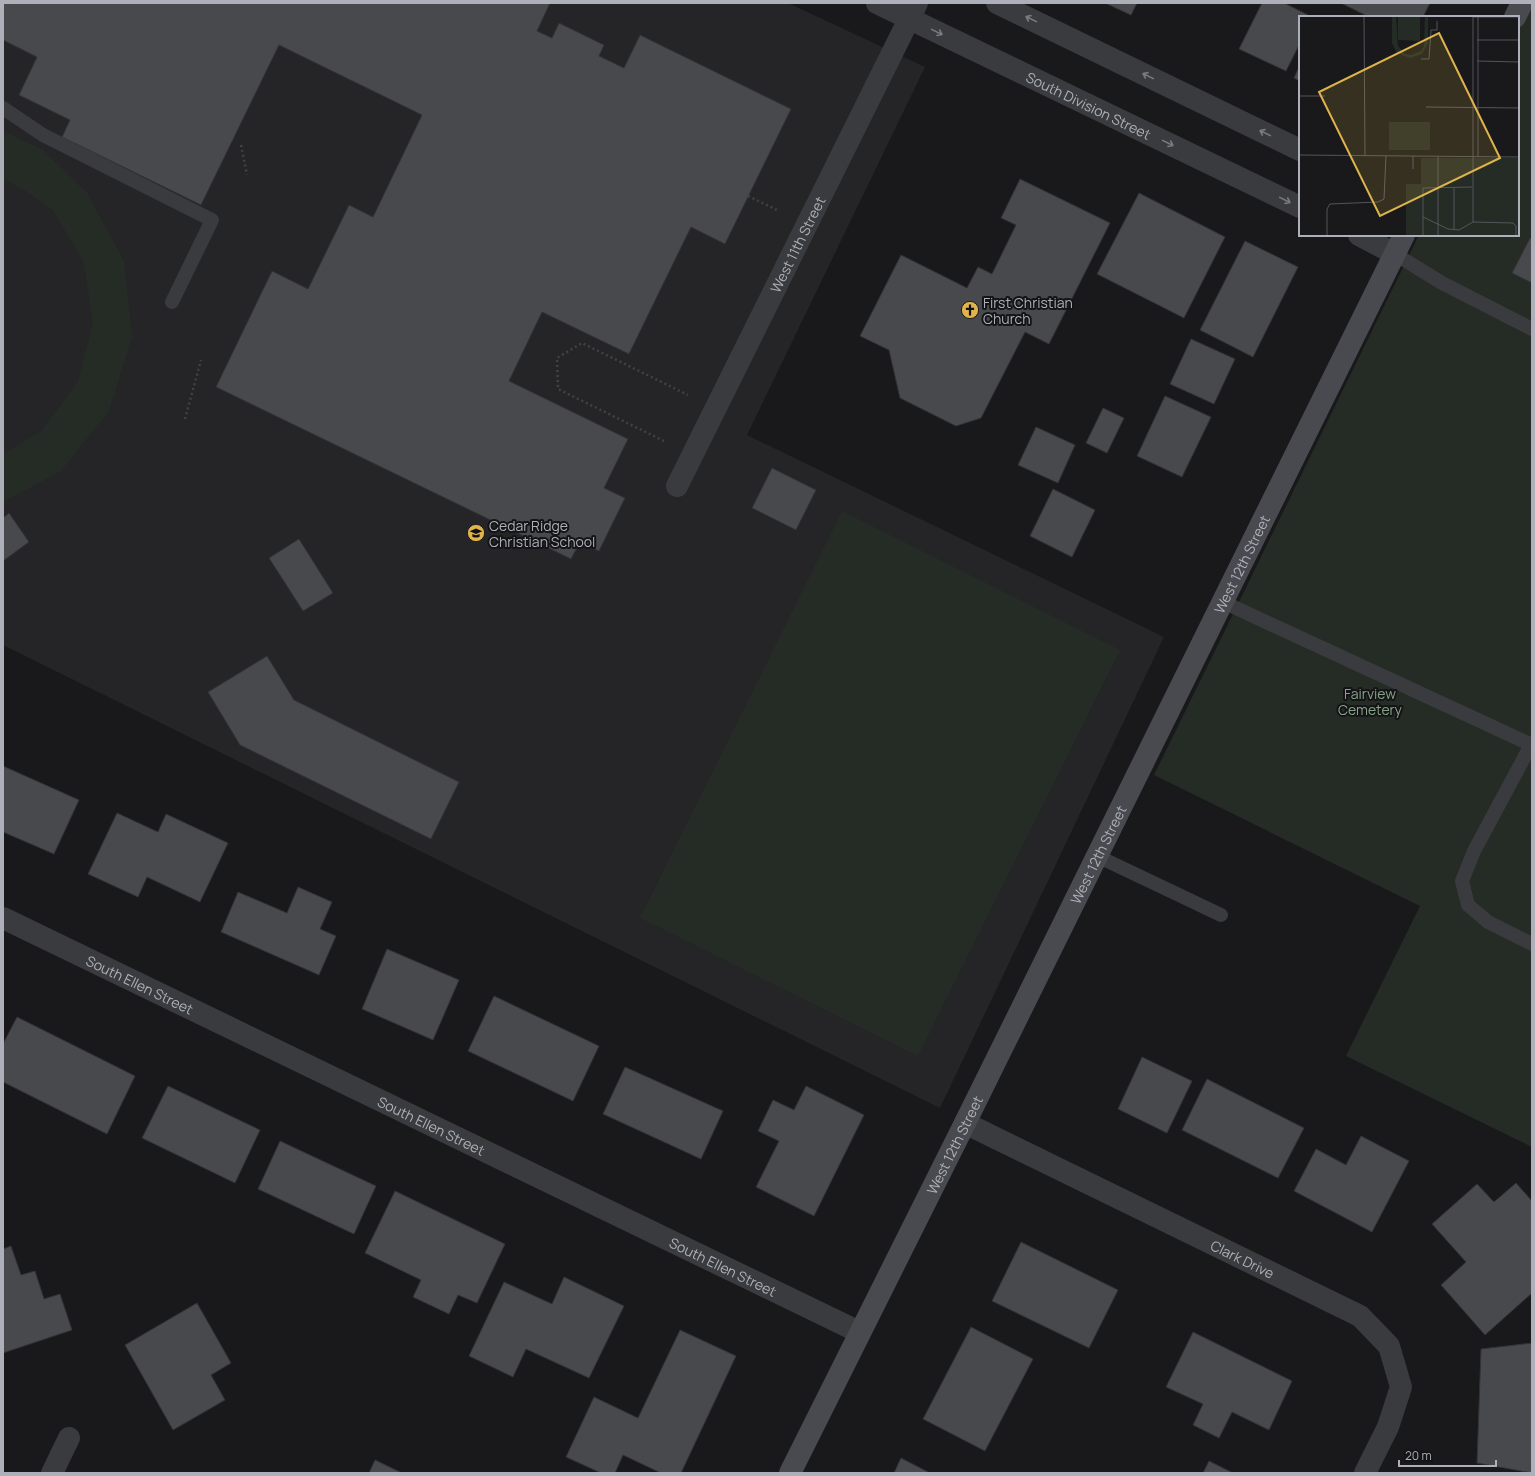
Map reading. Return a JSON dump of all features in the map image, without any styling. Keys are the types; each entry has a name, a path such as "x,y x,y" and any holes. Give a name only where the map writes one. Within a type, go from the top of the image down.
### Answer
{"main road":[{"path":"1516,16 1522,3"},
{"name":"West 12th Street","path":"790,1473 1400,244"}],"street":[{"name":"South Division Street","path":"877,3 913,11 1299,206"},
{"path":"997,3 1299,150"},
{"name":"West 11th Street","path":"677,486 913,11"},
{"path":"1364,236 1400,244"},
{"name":"South Ellen Street","path":"3,918 860,1332"},
{"name":"Clark Drive","path":"965,1123 1360,1316 1390,1346 1401,1387 1388,1427 1365,1473"},
{"path":"52,1473 70,1438"}],"lane":[{"path":"3,108 43,135 212,220 172,302"},
{"path":"1400,244 1442,283 1532,329"},
{"path":"1223,602 1532,744 1474,851 1462,882 1468,905 1488,922 1532,944"},
{"path":"1097,856 1221,915"}],"path":[{"path":"241,145 247,175"},
{"path":"748,196 777,210"},
{"path":"664,442 558,389 557,358 582,343 688,395"},
{"path":"185,419 201,360"}],"shaded area":[{"name":"Cedar Ridge Christian School","path":"3,3 788,3 925,67 747,435 1164,637 940,1108 3,645"}],"green space":[{"name":"Fairview Cemetery","path":"1532,3 1532,1147 1346,1056 1420,906 1154,775 1419,236 1519,236 1519,30"},
{"path":"3,131 43,150 87,193 124,261 132,337 109,411 61,471 3,502 3,454 41,431 78,382 93,323 84,263 53,210 23,189 3,179"},
{"path":"842,511 1120,650 918,1056 640,918"}],"building":[{"path":"3,3 550,3 537,31 552,38 559,23 604,45 599,56 624,68 640,35 791,109 725,244 691,227 629,354 542,312 509,381 628,439 604,488 625,498 599,551 580,542 571,559 216,387 272,271 308,289 349,205 373,217 422,115 279,45 201,205 62,137 70,120 19,95 37,57 3,40"},
{"path":"1105,3 1137,3 1131,15"},
{"path":"1262,3 1284,3 1310,16 1299,16 1299,45 1286,71 1239,49"},
{"path":"1341,3 1430,3 1424,16 1367,16"},
{"path":"1299,67 1299,80 1294,78"},
{"name":"First Christian Church","path":"1020,179 1110,223 1049,344 1025,332 981,418 956,426 900,398 889,350 860,336 901,255 967,288 978,267 992,274 1016,225 1001,218"},
{"path":"1139,193 1225,237 1184,318 1097,274"},
{"path":"1530,238 1532,239 1532,283 1512,273"},
{"path":"1245,241 1298,267 1253,357 1200,330"},
{"path":"1191,339 1235,359 1214,404 1170,384"},
{"path":"1165,396 1211,417 1182,477 1137,456"},
{"path":"1103,408 1124,418 1107,453 1086,443"},
{"path":"1036,427 1075,445 1058,483 1018,465"},
{"path":"772,468 816,490 796,530 752,508"},
{"path":"1053,489 1095,510 1072,557 1030,536"},
{"path":"9,513 29,542 3,561 3,518"},
{"path":"299,539 333,593 303,611 269,558"},
{"path":"267,656 294,700 459,782 431,839 240,745 208,692"},
{"path":"3,766 79,800 54,854 3,832"},
{"path":"117,813 158,832 166,814 228,843 200,902 147,877 138,897 88,874"},
{"path":"298,887 332,902 320,929 336,936 319,975 221,932 238,892 287,913"},
{"path":"387,949 459,980 433,1040 362,1009"},
{"path":"494,996 599,1046 573,1101 468,1051"},
{"path":"17,1017 135,1076 107,1134 3,1082 3,1044"},
{"path":"1142,1057 1192,1081 1167,1133 1118,1109"},
{"path":"625,1067 723,1111 701,1159 603,1114"},
{"path":"1207,1079 1304,1128 1278,1178 1182,1130"},
{"path":"168,1086 260,1130 235,1183 142,1138"},
{"path":"806,1086 864,1115 814,1216 756,1187 779,1141 758,1131 773,1100 794,1110"},
{"path":"1361,1136 1409,1161 1372,1232 1294,1191 1316,1149 1346,1165"},
{"path":"280,1141 376,1186 354,1234 258,1189"},
{"path":"1516,1183 1532,1201 1532,1293 1485,1335 1441,1285 1466,1262 1432,1224 1477,1184 1494,1202"},
{"path":"395,1191 505,1244 477,1303 458,1295 449,1314 413,1297 421,1280 365,1253"},
{"path":"1021,1242 1118,1290 1089,1348 992,1301"},
{"path":"11,1246 21,1275 35,1271 44,1299 60,1294 72,1330 3,1353 3,1249"},
{"path":"564,1277 624,1306 589,1378 526,1349 513,1377 469,1356 504,1282 552,1304"},
{"path":"197,1303 231,1363 211,1375 225,1400 173,1430 125,1345"},
{"path":"971,1327 1033,1359 985,1451 923,1419"},
{"path":"680,1330 736,1356 681,1473 661,1473 623,1455 615,1473 601,1473 566,1457 594,1397 638,1418"},
{"path":"1193,1332 1292,1381 1269,1430 1232,1412 1219,1438 1193,1425 1203,1404 1166,1387"},
{"path":"1532,1343 1532,1473 1477,1463 1481,1349"},
{"path":"901,1458 930,1473 894,1473"},
{"path":"375,1460 402,1473 369,1473"},
{"path":"1209,1461 1233,1473 1203,1473"}],"place":[{"name":"First Christian Church","path":"970,310"},
{"name":"Cedar Ridge Christian School","path":"476,533"}]}
